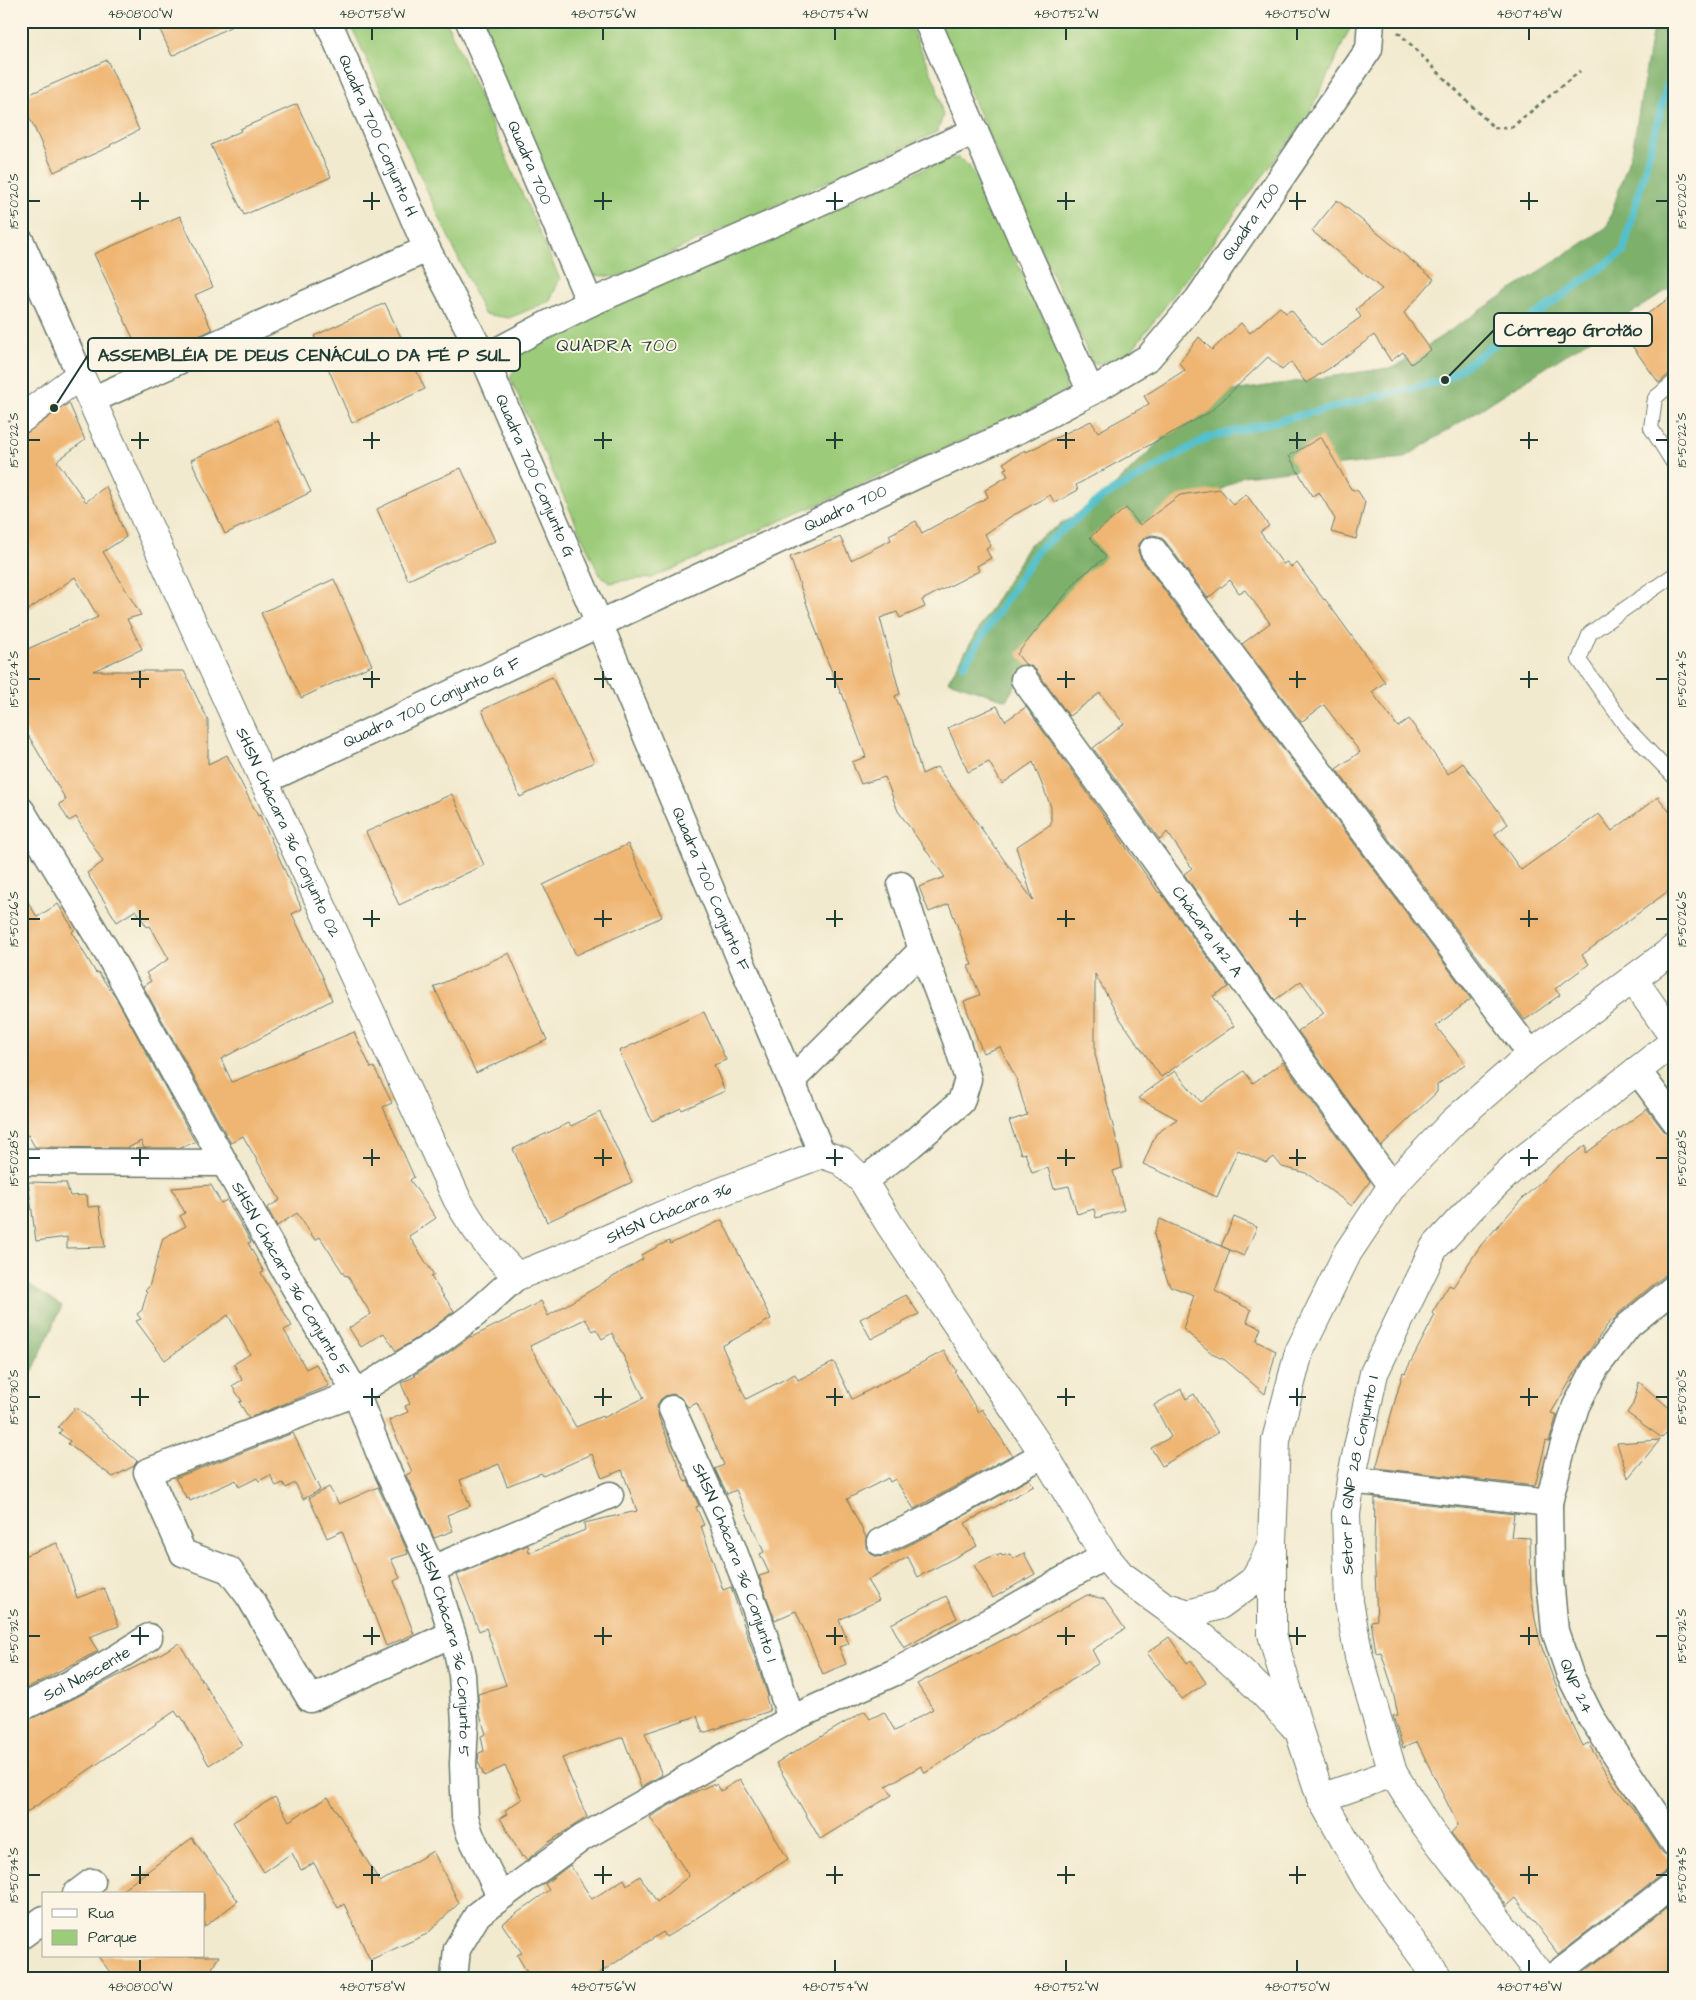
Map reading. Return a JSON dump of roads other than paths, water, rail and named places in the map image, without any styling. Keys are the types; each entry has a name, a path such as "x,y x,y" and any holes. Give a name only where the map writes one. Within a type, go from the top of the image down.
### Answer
{"street":[{"name":"Quadra 700 Conjunto H","path":"328,21 427,250"},
{"name":"Quadra 700","path":"469,21 590,303"},
{"path":"927,21 1026,249 1092,392"},
{"name":"Quadra 700","path":"599,624 917,475 1021,429 1092,392 1148,357 1198,299 1368,49 1382,25"},
{"path":"484,358 542,326 590,303 785,218 975,131"},
{"path":"21,242 80,375 21,419"},
{"name":"Quadra 700 Conjunto G","path":"427,250 484,358 599,624"},
{"path":"92,400 427,250"},
{"name":"SHSN Chácara 36 Conjunto 02","path":"80,375 264,781 457,1199 470,1222 492,1252 517,1276"},
{"path":"1153,550 1531,1054"},
{"name":"Quadra 700 Conjunto G F","path":"264,781 599,624"},
{"name":"Quadra 700 Conjunto F","path":"599,624 822,1154"},
{"name":"Chácara 142 A","path":"1024,679 1392,1186"},
{"name":"SHSN Chácara 36 Conjunto 5","path":"21,810 107,952 224,1163 356,1394 379,1452 432,1570 452,1634 462,1675 465,1723 463,1764 465,1816 470,1834 500,1896"},
{"path":"863,1181 911,1145 962,1102 968,1079 901,885"},
{"path":"1439,1979 1368,1882 1321,1798 1299,1731 1272,1634 1272,1542 1276,1440 1299,1352 1348,1252 1392,1186 1454,1122 1531,1054 1675,948"},
{"path":"791,1081 922,950"},
{"path":"1633,979 1675,1040"},
{"name":"Setor P QNP 28 Conjunto I","path":"1543,1979 1426,1826 1393,1773 1359,1657 1349,1602 1346,1514 1351,1480 1374,1373 1434,1248 1471,1208 1516,1165 1675,1040"},
{"path":"1637,1070 1675,1121"},
{"path":"822,1154 842,1162 863,1181 890,1225 1044,1454 1105,1556 1122,1575 1201,1634 1236,1664 1299,1731"},
{"name":"SHSN Chácara 36","path":"517,1276 572,1256 652,1220 740,1184 822,1154"},
{"path":"21,1162 224,1163"},
{"path":"452,1634 310,1700 249,1596 230,1570 183,1553 147,1472 356,1394 435,1344 475,1314 517,1276"},
{"name":"QNP 24","path":"1675,1287 1629,1325 1596,1367 1576,1406 1548,1503 1550,1579 1555,1631 1570,1675 1591,1717 1675,1844"},
{"name":"SHSN Chácara 36 Conjunto 1","path":"672,1409 722,1520 756,1610 792,1719"},
{"path":"880,1542 934,1516 1044,1454"},
{"path":"1351,1480 1548,1503"},
{"path":"432,1570 610,1495"},
{"path":"1164,1606 1189,1614 1220,1605 1253,1581 1272,1542"},
{"path":"454,1979 457,1949 478,1914 500,1896 582,1838 792,1719 902,1668 994,1619 1105,1556"},
{"name":"Sol Nascente","path":"21,1708 96,1670 149,1637"},
{"path":"1321,1798 1393,1773"},
{"path":"1550,1979 1675,1883"},
{"path":"21,1936 42,1920"}],"lane":[{"path":"1675,381 1655,398 1651,428 1675,466"},
{"path":"1675,574 1590,633 1579,660 1627,728 1675,778"}],"waterway":[{"path":"964,665 1037,551 1103,497 1207,438 1445,380 1623,252 1675,56"}],"place":[{"name":"Córrego Grotão","path":"1445,380"},
{"name":"ASSEMBLÉIA DE DEUS CENÁCULO DA FÉ P SUL","path":"54,408"}],"district":[{"name":"QUADRA 700","path":"617,345"}]}
